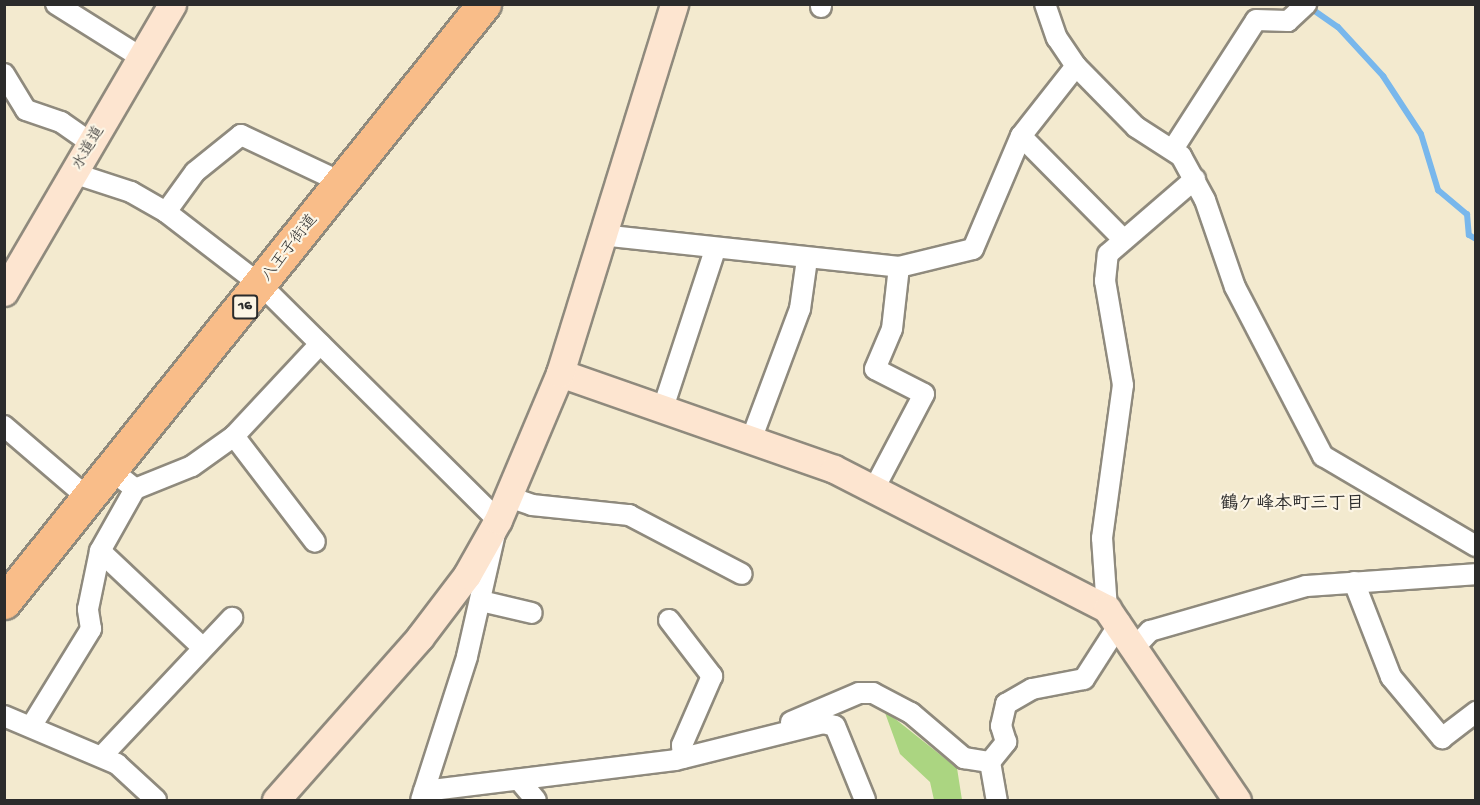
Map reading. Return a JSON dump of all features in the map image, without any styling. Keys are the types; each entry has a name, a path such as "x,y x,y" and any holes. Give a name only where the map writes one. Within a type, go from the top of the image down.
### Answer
{"highway":[{"name":"八王子街道","path":"4,602 88,498 123,479 262,286 484,4"}],"street":[{"path":"56,4 142,58"},
{"name":"水道道","path":"4,292 76,174 172,4"},
{"path":"276,801 450,598 504,509 560,373 674,4"},
{"path":"1045,4 1057,38 1076,66 1136,127 1173,148 1195,179 1235,287 1323,456 1476,546"},
{"path":"1173,148 1256,20 1280,23 1299,7"},
{"path":"601,235 715,250 899,267 973,249 1021,136 1076,66"},
{"path":"4,74 26,110 61,122 92,144"},
{"path":"166,212 195,172 241,135 343,183"},
{"path":"1021,136 1124,240"},
{"path":"76,174 131,192 166,212 262,286 320,344 504,509 532,506 629,514 742,574"},
{"path":"997,801 990,762 1006,742 1001,726 1006,704 1032,689 1084,679 1114,616 1102,538 1123,385 1105,280 1108,254 1195,179"},
{"path":"663,408 715,250"},
{"path":"751,440 800,309 807,259"},
{"path":"875,487 924,394 875,369 892,329 899,267"},
{"path":"32,725 91,629 88,609 100,551 123,479 192,466 234,436 320,344"},
{"path":"560,373 663,408 875,487 1114,616 1237,801"},
{"path":"4,426 88,498"},
{"path":"234,436 315,542"},
{"path":"504,509 477,621 423,796 519,780 683,758 823,723 835,726 865,801"},
{"path":"100,551 203,648"},
{"path":"1136,646 1150,631 1233,605 1306,586 1476,574"},
{"path":"1354,582 1391,677 1442,738 1476,712"},
{"path":"450,598 471,605 477,621"},
{"path":"482,601 532,613"},
{"path":"102,756 232,618"},
{"path":"669,620 712,676 682,745 683,758"},
{"path":"756,740 859,693 873,693 911,713 964,758 990,762"},
{"path":"4,716 32,725 102,756 156,801"},
{"path":"519,780 536,801"}],"green space":[{"path":"884,710 957,768 962,800 934,800 930,782 900,754"}],"waterway":[{"path":"1309,7 1338,27 1383,76 1421,134 1438,190 1467,214 1469,235 1476,239"}],"district":[{"name":"鶴ケ峰本町三丁目","path":"1292,505"}]}
